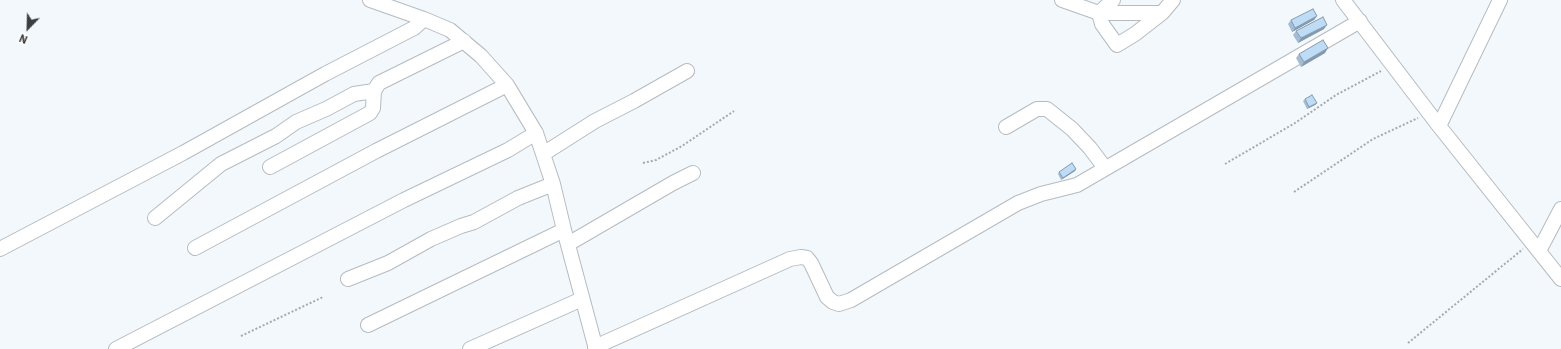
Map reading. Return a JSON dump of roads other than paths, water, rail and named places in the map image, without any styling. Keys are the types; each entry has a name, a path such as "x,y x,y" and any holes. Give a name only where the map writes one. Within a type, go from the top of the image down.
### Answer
{"street":[{"path":"370,0 450,30 481,56 507,85 536,133 553,184 595,348 790,259 800,257 807,258 811,263 827,298 839,304 852,300 1018,203 1041,194 1077,184 1360,21"},
{"path":"1062,0 1099,13 1162,13"},
{"path":"1099,13 1112,0"},
{"path":"1099,13 1102,24 1117,45 1162,13 1173,0"},
{"path":"1343,0 1439,126 1561,279"},
{"path":"1439,126 1500,0"},
{"path":"0,250 183,153 325,74 414,28 424,19"},
{"path":"270,166 370,113 373,108 374,90 379,83 464,41"},
{"path":"543,154 595,121 687,71"},
{"path":"195,248 376,151 507,85"},
{"path":"155,218 221,164 276,136 296,122 326,109 354,94 374,90"},
{"path":"1006,127 1037,109 1047,109 1072,129 1090,148 1105,168"},
{"path":"116,349 411,197 508,150 536,133"},
{"path":"568,244 693,173"},
{"path":"348,279 388,263 431,239 474,222 518,198 553,184"},
{"path":"1535,246 1561,209"},
{"path":"368,325 564,230"},
{"path":"470,349 582,299"}]}
